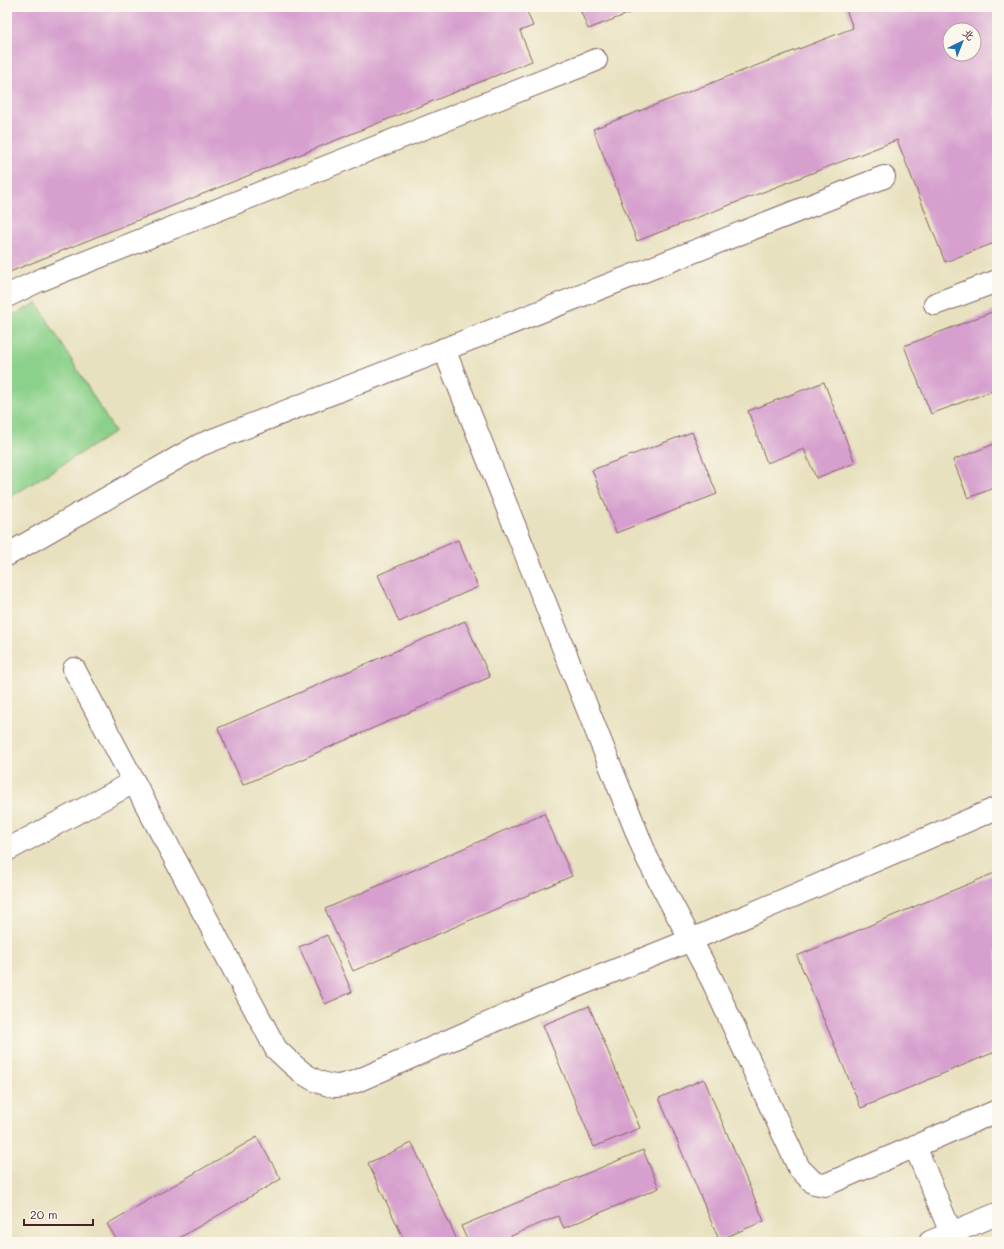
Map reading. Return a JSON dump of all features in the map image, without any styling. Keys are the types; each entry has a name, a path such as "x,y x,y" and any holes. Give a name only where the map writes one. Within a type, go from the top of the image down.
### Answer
{"street":[{"path":"7,296 38,281 596,60"},
{"path":"7,554 200,445 884,177"},
{"path":"935,304 997,280"},
{"path":"444,349 647,858 712,980 799,1168 814,1183 825,1185 997,1111"},
{"path":"74,669 276,1049 299,1071 316,1081 337,1086 357,1081 539,1001 691,940 997,808"},
{"path":"7,850 134,782"},
{"path":"915,1146 951,1233"},
{"path":"930,1242 997,1214"}],"green space":[{"path":"37,303 115,432 7,499 7,318"}],"building":[{"path":"7,7 525,7 533,26 520,31 532,61 7,273"},
{"path":"579,7 646,7 588,29"},
{"path":"845,7 997,7 997,242 945,262 897,140 637,241 593,129 853,28"},
{"path":"997,310 997,389 931,414 904,346"},
{"path":"824,382 855,463 816,478 804,449 767,463 748,411"},
{"path":"692,432 717,494 616,533 592,470"},
{"path":"997,443 997,487 968,498 953,460"},
{"path":"458,540 478,587 399,622 378,575"},
{"path":"465,621 490,677 243,785 218,728"},
{"path":"544,813 572,876 353,971 325,909"},
{"path":"997,872 997,1051 861,1108 797,956"},
{"path":"327,935 352,992 325,1004 299,947"},
{"path":"589,1006 640,1128 594,1147 543,1025"},
{"path":"704,1079 764,1221 719,1240 659,1098"},
{"path":"257,1137 281,1179 172,1242 118,1242 107,1224"},
{"path":"412,1143 458,1242 405,1242 368,1163"},
{"path":"643,1150 659,1188 564,1228 558,1216 497,1242 468,1242 461,1226"}]}
